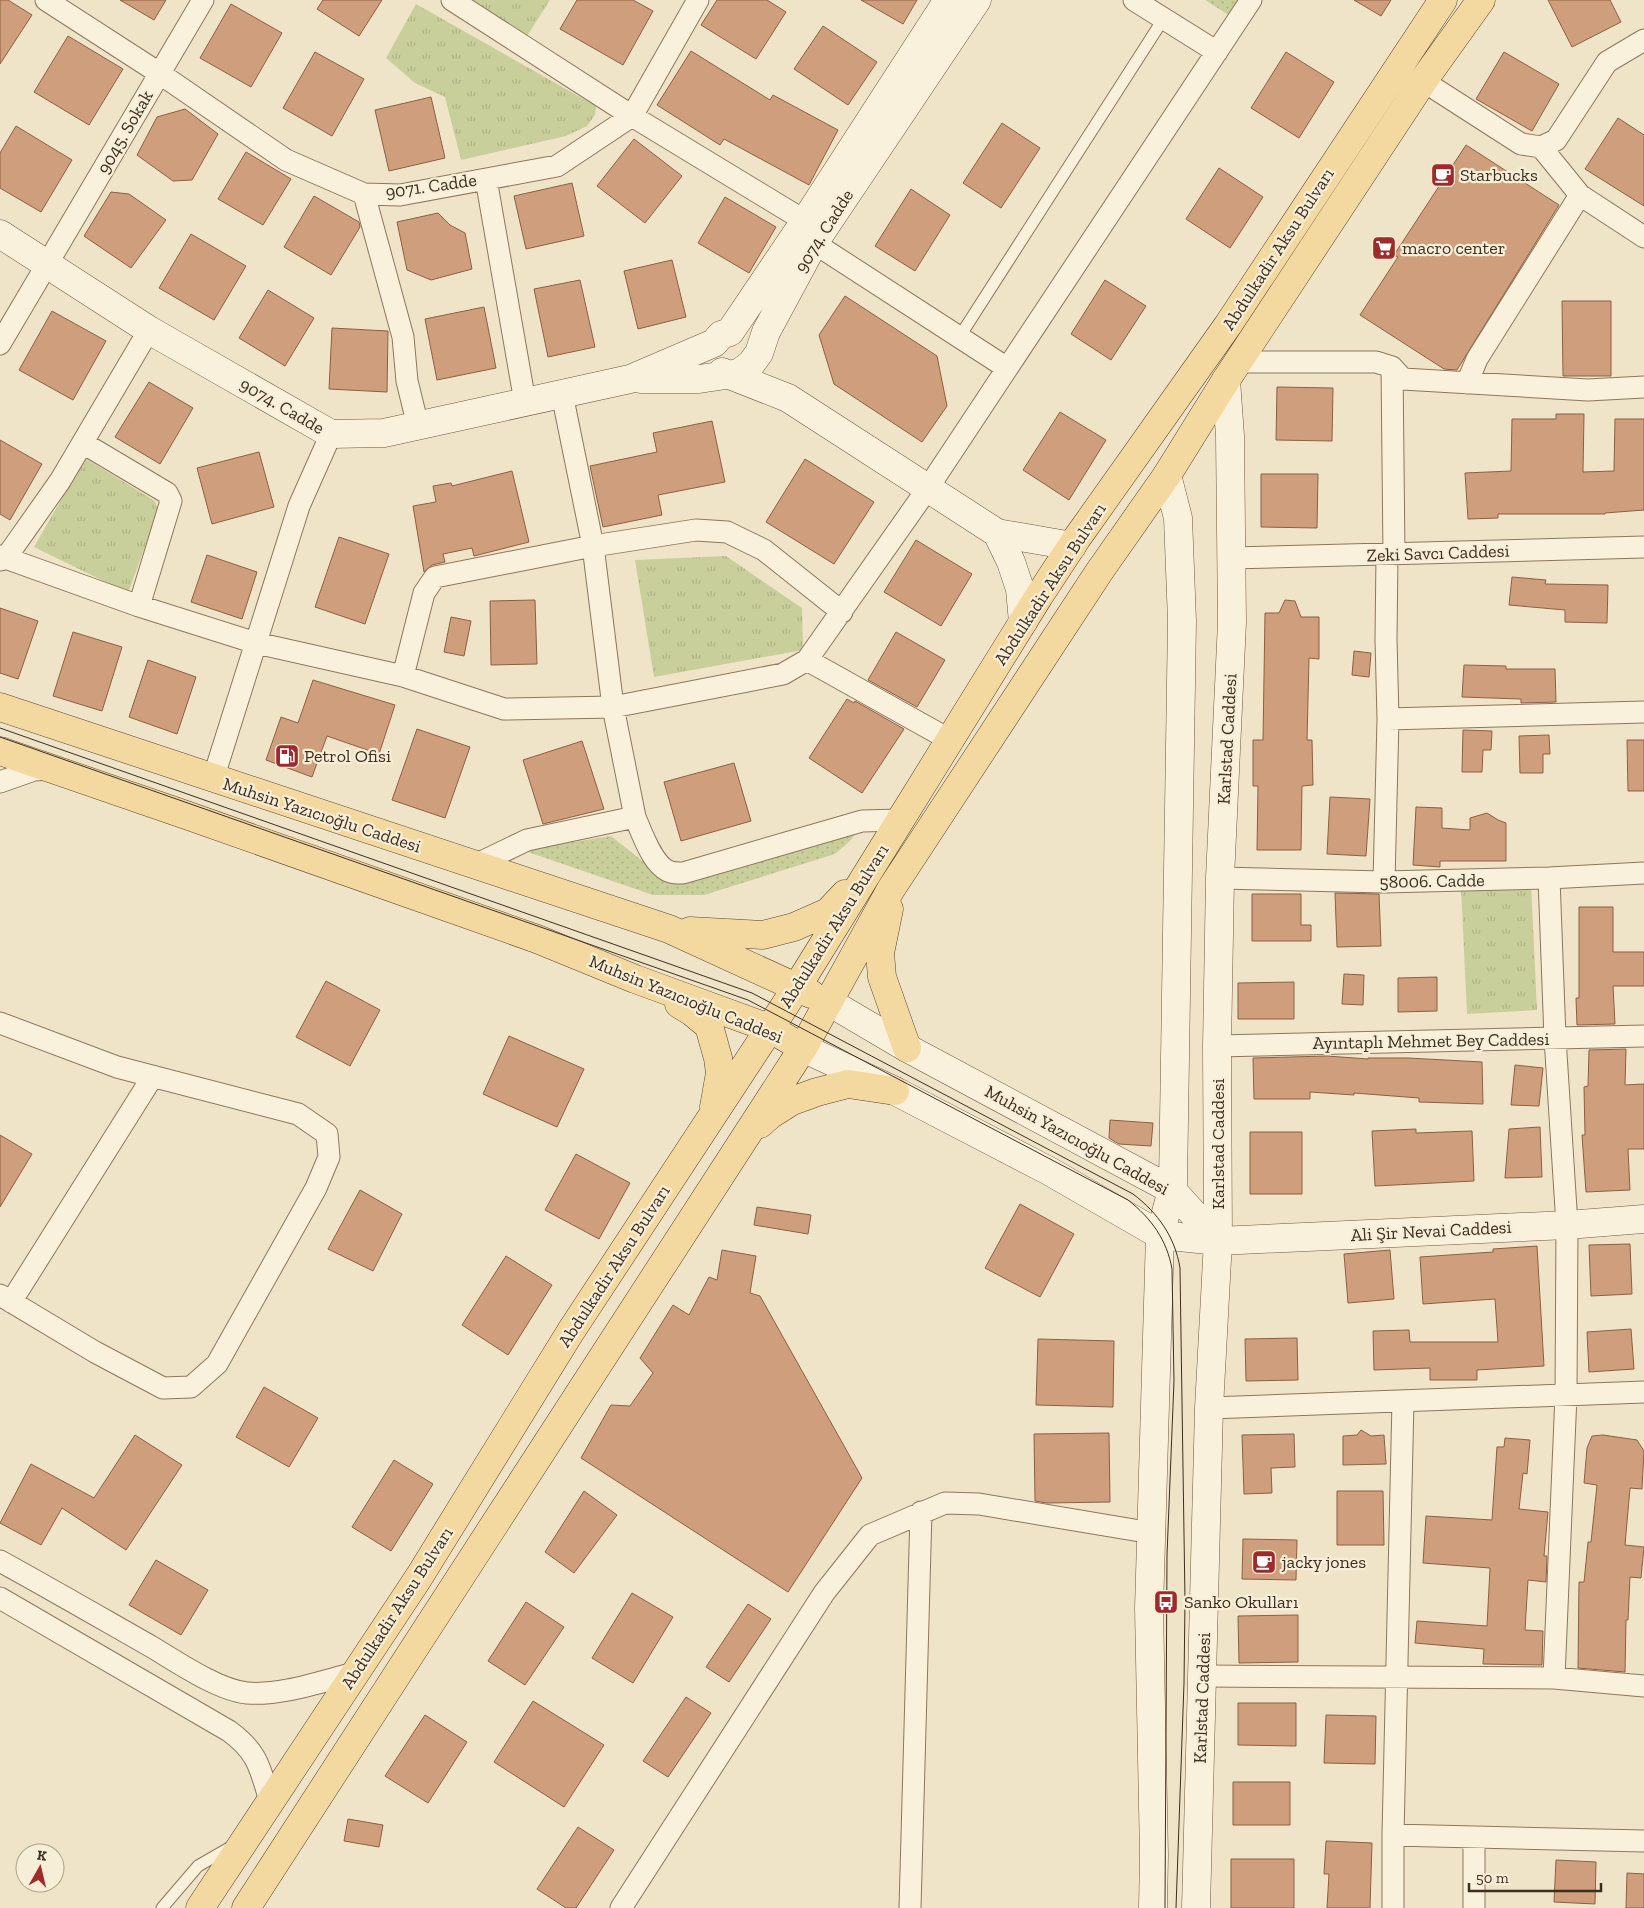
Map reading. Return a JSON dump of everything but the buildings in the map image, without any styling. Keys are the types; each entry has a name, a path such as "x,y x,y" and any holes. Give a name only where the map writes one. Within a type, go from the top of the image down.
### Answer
{"main road":[{"name":"Abdulkadir Aksu Bulvarı","path":"200,1908 419,1577 571,1331 797,987 1072,546 1228,325 1443,0"},
{"name":"Abdulkadir Aksu Bulvarı","path":"246,1908 803,1048 891,889 1094,580 1167,475 1232,371 1423,81 1481,0"},
{"name":"Muhsin Yazıcıoğlu Caddesi","path":"0,707 669,929 828,1002"},
{"name":"Muhsin Yazıcıoğlu Caddesi","path":"0,751 528,936 769,1028 803,1048"},
{"path":"669,929 763,935 794,927 828,912 872,866"},
{"path":"891,889 880,954 882,977 907,1048"},
{"path":"635,978 692,1012 709,1026 720,1073 712,1116"},
{"path":"741,1142 770,1114 792,1101 817,1092 848,1084 895,1091"}],"street":[{"name":"9071. Cadde","path":"46,0 159,73 286,160 364,194 400,195 557,166 632,116 698,0"},
{"name":"9045. Sokak","path":"0,344 203,0"},
{"path":"452,0 809,232 1007,368"},
{"name":"9074. Cadde","path":"630,379 699,379 739,373 751,364 759,353 766,332 809,232 948,0"},
{"name":"9074. Cadde","path":"0,234 149,330 331,434 384,433 630,379 722,338 809,232 977,0"},
{"path":"149,330 60,481 2,558 139,606 256,643 403,676 504,708 613,707 783,674 807,660 842,612 928,488 1251,0"},
{"path":"1144,2 1164,18 1217,52"},
{"path":"1423,81 1521,144 1541,147 1556,140 1606,62 1644,40"},
{"path":"1541,147 1580,195 1644,237"},
{"path":"486,179 525,402"},
{"path":"364,194 403,337 407,381 418,426"},
{"path":"1468,382 1477,359 1580,195"},
{"path":"788,398 770,375 749,338 739,333 722,338 712,355 714,364 720,370 788,398 997,533 1072,546"},
{"path":"1232,371 1376,362 1392,367 1403,379 1588,390 1644,387"},
{"path":"1384,882 1388,719 1386,639 1390,555 1392,367"},
{"name":"Karlstad Caddesi","path":"1196,1908 1209,1408 1218,1241 1220,878 1232,622 1230,436 1232,371"},
{"path":"562,394 593,546 613,707 634,817 650,852 658,864 670,872 682,873 862,821 900,820"},
{"path":"213,779 299,506 331,434"},
{"path":"83,443 167,492 172,501 139,606"},
{"path":"1153,1908 1154,1855 1149,1609 1160,1235 1172,1190 1182,621 1178,518 1167,475"},
{"path":"403,676 424,593 435,577 593,546 696,530 727,532 764,550 842,612"},
{"path":"997,533 1011,562 1020,589 1023,622"},
{"name":"Zeki Savcı Caddesi","path":"1232,558 1644,547"},
{"path":"807,660 950,740"},
{"path":"1388,719 1644,712"},
{"path":"0,782 34,770 53,769"},
{"path":"474,865 528,840 634,817"},
{"name":"58006. Cadde","path":"1220,878 1384,882 1549,878 1644,873"},
{"path":"1549,878 1555,1038 1566,1225 1566,1395 1554,1678"},
{"name":"Muhsin Yazıcıoğlu Caddesi","path":"828,1002 907,1048 1172,1190 1218,1241"},
{"path":"0,1023 117,1067 153,1076 298,1114 327,1134 329,1157 316,1188 217,1364 191,1387 163,1388 95,1352 6,1299 153,1076"},
{"name":"Ayıntaplı Mehmet Bey Caddesi","path":"1218,1046 1644,1036"},
{"name":"Muhsin Yazıcıoğlu Caddesi","path":"803,1048 895,1091 1050,1171 1160,1235 1218,1241"},
{"name":"Ali Şir Nevai Caddesi","path":"1218,1241 1566,1225 1644,1219"},
{"path":"1209,1408 1644,1392"},
{"path":"1393,1908 1403,1401"},
{"path":"621,1908 824,1593 870,1535 945,1503 980,1504 1152,1533"},
{"path":"910,1908 921,1512"},
{"path":"0,1560 194,1672 237,1691 256,1693 284,1690 355,1673"},
{"path":"0,1598 229,1731 250,1748 257,1762 270,1801"},
{"path":"1203,1676 1554,1678 1644,1686"},
{"path":"197,1712 209,1699 214,1681"},
{"path":"1393,1835 1644,1841"},
{"path":"1474,1837 1474,1908"}],"lane":[{"path":"960,336 1164,18"},
{"path":"162,1908 198,1866 246,1839"}],"green space":[{"path":"472,0 550,0 527,36"},
{"path":"1205,0 1240,0 1230,16"},
{"path":"416,4 596,106 595,115 587,126 566,136 461,160 445,97 415,83 386,58"},
{"path":"85,458 155,501 158,511 128,593 34,547"},
{"path":"726,556 802,608 803,650 654,677 635,560"},
{"path":"861,826 850,841 835,854 704,895 653,895 522,850 611,836 659,874"},
{"path":"1531,883 1537,1010 1467,1014 1461,887"}],"tram line":[{"path":"0,728 752,993 1133,1194 1150,1209 1170,1236 1180,1268 1185,1600 1176,1908"},
{"path":"0,737 748,1000 1128,1200 1144,1214 1162,1239 1170,1258 1172,1269 1174,1381 1167,1555 1165,1908"}],"place":[{"name":"Starbucks","path":"1443,175"},
{"name":"macro center","path":"1384,248"},
{"name":"Petrol Ofisi","path":"287,756"},
{"name":"jacky jones","path":"1264,1562"},
{"name":"Sanko Okulları","path":"1166,1602"}]}
